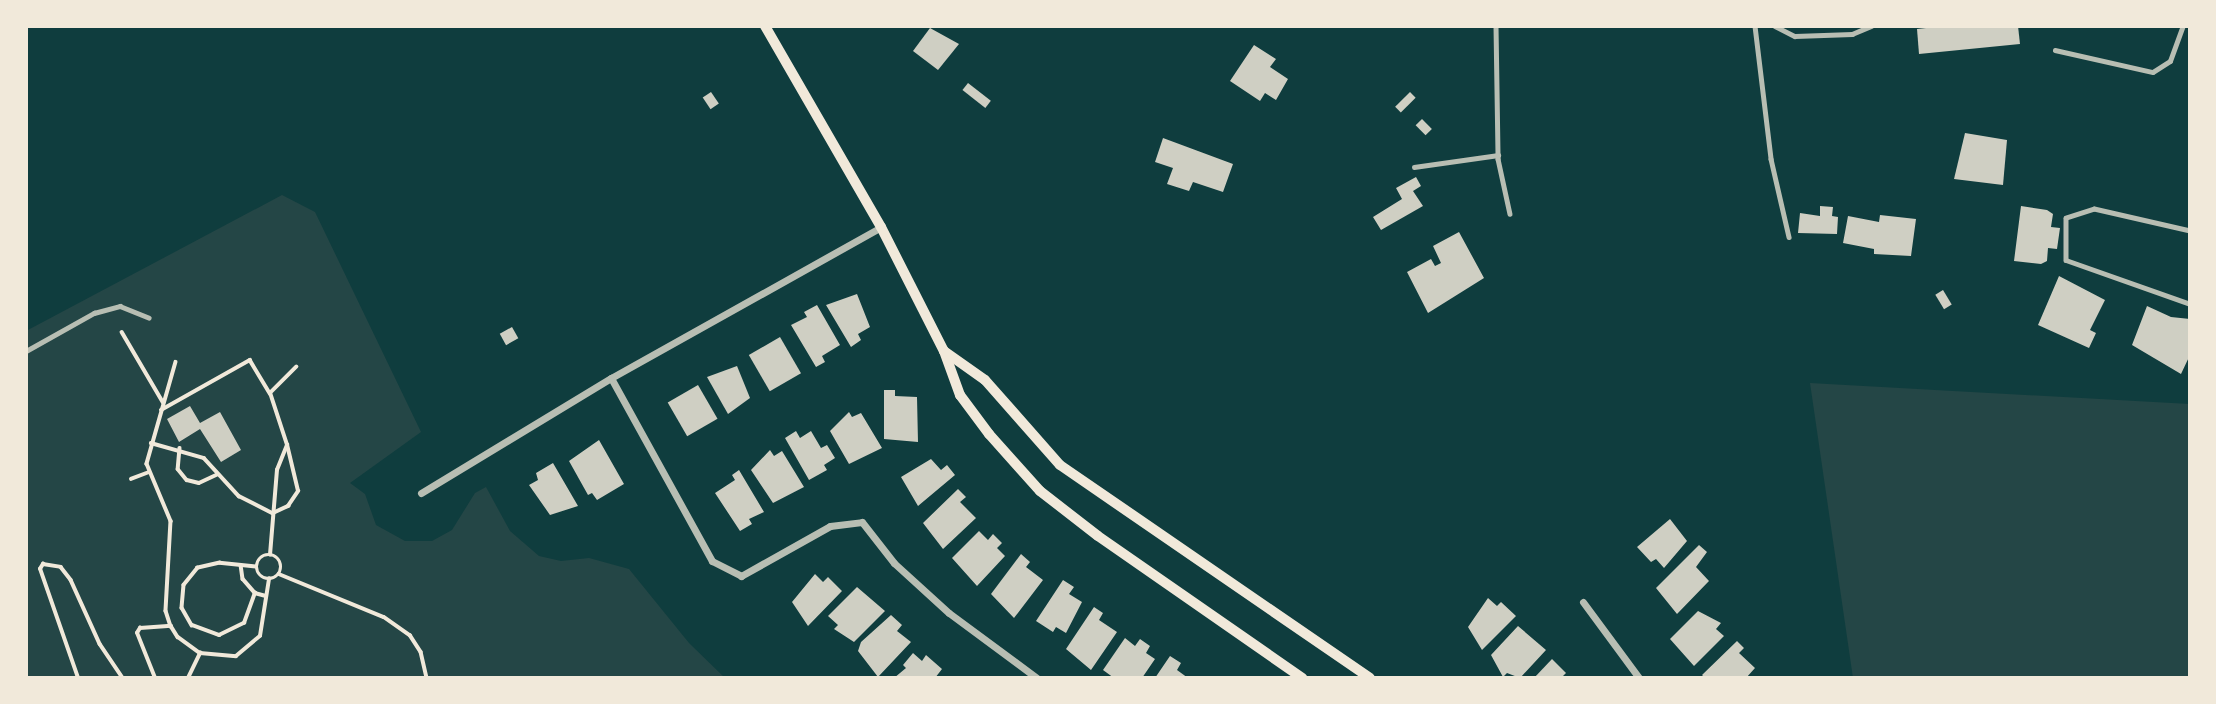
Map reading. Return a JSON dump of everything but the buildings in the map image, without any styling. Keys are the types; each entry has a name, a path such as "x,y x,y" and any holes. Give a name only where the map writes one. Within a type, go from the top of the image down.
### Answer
{"main road":[{"path":"765,26 881,227 944,351 960,395 1040,491 1098,536 1302,678"},
{"path":"944,351 985,380 1060,465 1370,678"}],"street":[{"path":"421,493 611,378 881,227"},
{"path":"611,378 712,561 741,576 830,526 862,522 894,563 949,613 1037,678"},
{"path":"1583,602 1639,678"}],"lane":[{"path":"1496,26 1498,155 1510,214"},
{"path":"1755,26 1772,159 1789,237"},
{"path":"1775,26 1795,36 1852,34 1871,26"},
{"path":"2055,50 2153,72 2170,61 2183,26"},
{"path":"1414,167 1498,155"},
{"path":"2190,231 2094,209 2066,218 2066,260 2190,304"},
{"path":"26,351 94,313 120,306 149,318"}],"path":[{"path":"122,332 163,402"},
{"path":"160,410 250,360 270,393 298,491 288,506 274,513"},
{"path":"176,362 160,410 152,443 149,472 172,521 166,611 170,626 178,637 200,653 222,658 247,651 260,636 269,579"},
{"path":"270,393 296,367"},
{"path":"152,443 180,448 204,458 216,475 239,496 274,513"},
{"path":"270,555 277,470 287,445"},
{"path":"180,448 178,469 187,480 200,483 216,475"},
{"path":"131,479 149,472"},
{"path":"270,555 262,557 257,566 261,577 269,579 279,574 393,623 410,635 421,652 426,678"},
{"path":"270,555 279,562 279,574"},
{"path":"78,678 40,569 43,564 61,567 71,580 100,643 123,678"},
{"path":"255,593 244,624 227,634 209,634 186,617 181,596 188,576 207,564 257,566"},
{"path":"241,565 243,579 255,593 266,596"},
{"path":"155,678 137,633 140,628 170,626"},
{"path":"188,678 200,653"}],"shaded area":[{"path":"282,195 315,212 421,432 350,483 365,494 376,525 405,541 432,541 452,530 475,493 486,487 510,531 539,556 561,561 589,558 629,569 689,643 725,678 27,678 26,331"},
{"path":"1810,383 2190,404 2190,678 1853,678"}]}
